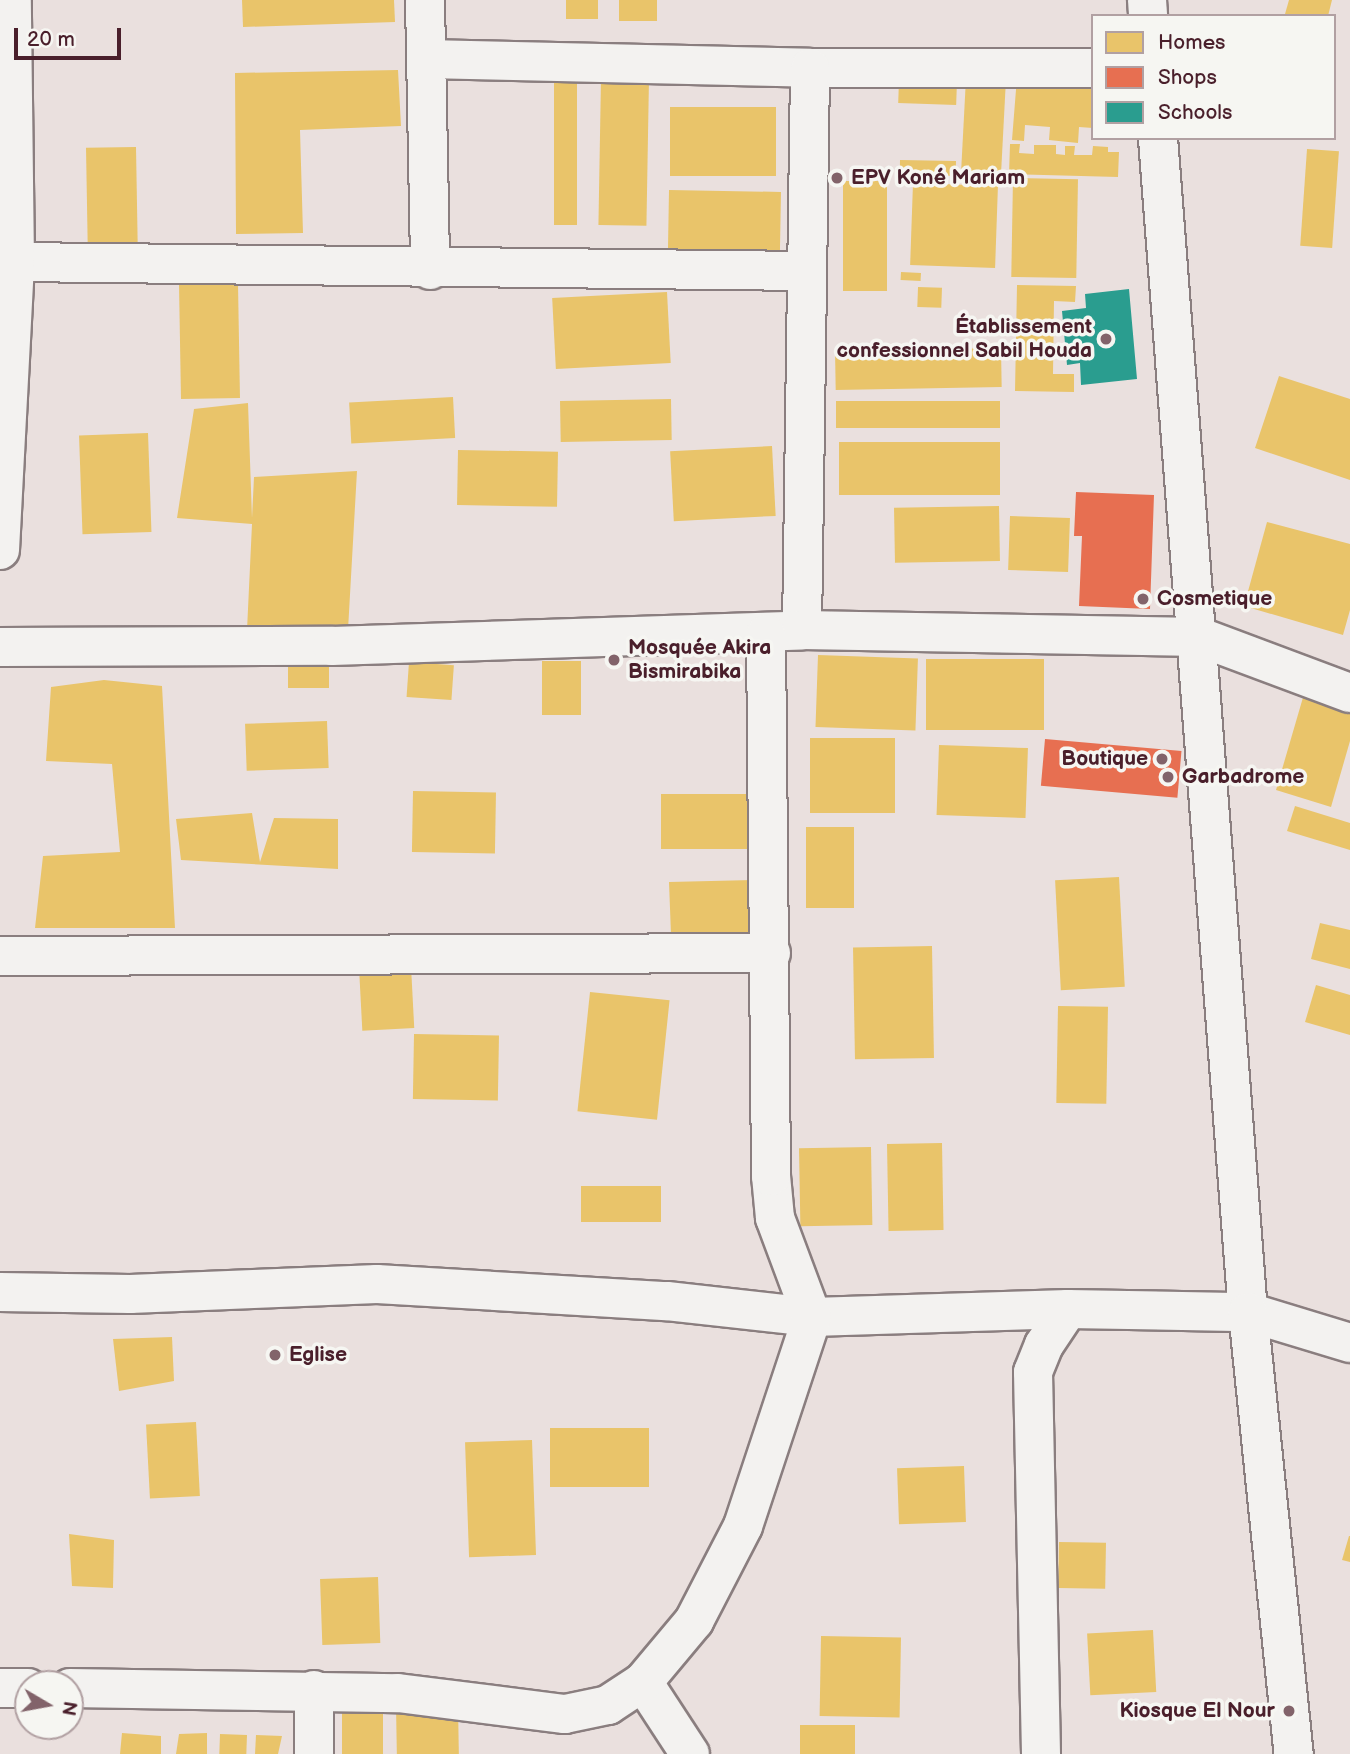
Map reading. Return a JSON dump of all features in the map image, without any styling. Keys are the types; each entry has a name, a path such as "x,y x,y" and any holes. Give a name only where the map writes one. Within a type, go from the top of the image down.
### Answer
{"street":[{"path":"0,550 15,262 12,0"},
{"path":"425,0 429,270"},
{"path":"426,59 810,68 1091,68"},
{"path":"84,1688 398,1693 565,1714 608,1705 643,1682 694,1621 743,1526 812,1317 775,1218 769,1129 771,953 784,632 806,271 810,68"},
{"path":"1158,140 1200,636 1248,1312 1294,1754"},
{"path":"15,262 429,270 806,271"},
{"path":"0,647 332,646 784,632 1200,636 1350,692"},
{"path":"0,956 771,953"},
{"path":"0,1292 130,1294 377,1284 667,1301 812,1317 1068,1309 1248,1312 1350,1343"},
{"path":"1041,1754 1033,1372 1044,1345 1068,1309"},
{"path":"643,1682 690,1754"},
{"path":"314,1690 314,1754"}],"building: Homes":[{"path":"242,0 394,0 395,22 243,27"},
{"path":"566,0 598,0 598,19 566,19"},
{"path":"619,0 657,0 657,21 619,21"},
{"path":"1289,0 1332,0 1328,14 1285,14"},
{"path":"398,70 401,126 300,130 303,233 236,234 235,73"},
{"path":"1017,77 1091,83 1091,128 1079,127 1078,143 1049,140 1050,127 1025,125 1024,141 1012,140"},
{"path":"601,78 649,79 646,226 598,225"},
{"path":"966,78 1006,80 1001,178 961,176"},
{"path":"899,80 957,82 956,105 898,103"},
{"path":"554,81 577,81 577,225 554,225"},
{"path":"670,107 776,107 776,176 670,176"},
{"path":"1010,144 1020,144 1019,153 1034,154 1034,145 1056,145 1056,154 1065,155 1065,146 1075,146 1074,155 1092,155 1093,146 1108,147 1108,152 1119,152 1118,177 1009,174"},
{"path":"136,147 138,254 88,255 86,148"},
{"path":"1307,149 1339,151 1332,248 1300,246"},
{"path":"900,160 956,161 956,176 900,175"},
{"path":"1013,178 1078,179 1076,278 1011,277"},
{"path":"843,181 887,181 887,291 843,291"},
{"path":"913,183 998,186 995,268 910,265"},
{"path":"669,190 781,192 780,255 668,253"},
{"path":"901,272 921,273 921,281 901,280"},
{"path":"238,284 240,398 181,399 179,285"},
{"path":"1017,285 1076,286 1075,302 1054,301 1053,374 1074,374 1074,392 1015,391"},
{"path":"918,287 942,288 941,308 917,307"},
{"path":"667,292 671,363 556,369 552,298"},
{"path":"1001,348 1002,387 836,390 835,351"},
{"path":"1279,376 1350,399 1350,480 1255,448"},
{"path":"453,397 455,438 351,443 349,402"},
{"path":"671,399 672,440 561,442 560,401"},
{"path":"836,401 1000,401 1000,428 836,428"},
{"path":"248,403 252,518 254,477 357,471 348,630 247,630 252,524 177,518 194,409"},
{"path":"148,433 151,532 82,534 79,435"},
{"path":"839,442 1000,442 1000,495 839,495"},
{"path":"772,446 776,516 674,521 670,451"},
{"path":"458,450 558,452 557,507 457,505"},
{"path":"999,506 1000,561 895,563 894,508"},
{"path":"1010,516 1070,518 1068,572 1008,570"},
{"path":"1267,522 1350,544 1350,610 1343,635 1244,606"},
{"path":"818,655 918,658 915,730 815,727"},
{"path":"926,659 1044,659 1044,730 926,730"},
{"path":"288,660 329,660 329,688 288,688"},
{"path":"542,661 581,661 581,715 542,715"},
{"path":"409,662 454,665 451,700 407,697"},
{"path":"104,680 162,686 175,928 35,928 43,856 120,852 112,764 46,761 51,687"},
{"path":"1304,694 1350,707 1350,741 1331,807 1276,790"},
{"path":"327,721 329,768 247,771 245,724"},
{"path":"810,738 895,738 895,813 810,813"},
{"path":"939,745 1028,748 1026,818 937,815"},
{"path":"413,791 496,792 495,853 412,852"},
{"path":"661,794 747,794 747,849 661,849"},
{"path":"1295,806 1350,823 1350,850 1287,831"},
{"path":"252,813 260,862 274,818 338,819 338,869 181,860 176,819"},
{"path":"806,827 854,827 854,908 806,908"},
{"path":"1119,877 1125,987 1061,990 1055,880"},
{"path":"753,880 758,940 671,935 669,882"},
{"path":"1320,923 1350,930 1350,969 1311,959"},
{"path":"932,946 934,1058 855,1059 853,947"},
{"path":"411,966 414,1028 362,1031 359,969"},
{"path":"1316,985 1350,995 1350,1035 1305,1022"},
{"path":"590,992 670,1000 657,1120 577,1111"},
{"path":"1058,1006 1108,1007 1106,1104 1056,1103"},
{"path":"414,1034 499,1035 498,1100 413,1099"},
{"path":"942,1143 944,1230 889,1231 887,1144"},
{"path":"871,1147 872,1225 800,1226 799,1148"},
{"path":"581,1186 661,1186 661,1222 581,1222"},
{"path":"172,1337 174,1381 119,1391 113,1339"},
{"path":"196,1422 200,1496 150,1499 146,1425"},
{"path":"550,1428 649,1428 649,1487 550,1487"},
{"path":"532,1440 536,1555 469,1557 465,1442"},
{"path":"964,1466 966,1522 899,1524 897,1468"},
{"path":"69,1534 114,1540 113,1588 72,1586"},
{"path":"1350,1536 1350,1562 1342,1560"},
{"path":"1059,1542 1106,1543 1105,1589 1058,1588"},
{"path":"378,1577 380,1643 322,1645 320,1579"},
{"path":"1153,1630 1156,1692 1090,1695 1087,1633"},
{"path":"821,1636 901,1637 900,1717 820,1716"},
{"path":"342,1704 383,1704 383,1754 342,1754"},
{"path":"458,1705 459,1754 397,1754 396,1706"},
{"path":"800,1725 855,1725 855,1754 800,1754"},
{"path":"122,1733 161,1736 161,1754 120,1754"},
{"path":"207,1733 207,1754 176,1754 179,1734"},
{"path":"220,1734 247,1735 246,1754 219,1754"},
{"path":"256,1735 282,1736 278,1754 255,1754"}],"building: Shops":[{"path":"1076,492 1154,495 1150,609 1079,606 1082,536 1074,536"},
{"path":"1045,739 1181,751 1177,798 1041,786"}],"building: Schools":[{"path":"1129,289 1137,379 1081,385 1080,363 1067,365 1062,311 1086,308 1085,294"}],"place":[{"name":"EPV Koné Mariam","path":"837,178"},
{"name":"Établissement confessionnel Sabil Houda","path":"1106,339"},
{"name":"Cosmetique","path":"1143,599"},
{"name":"Mosquée Akira Bismirabika","path":"614,660"},
{"name":"Boutique","path":"1162,759"},
{"name":"Garbadrome","path":"1168,777"},
{"name":"Eglise","path":"275,1355"},
{"name":"Kiosque El Nour","path":"1289,1711"}]}
